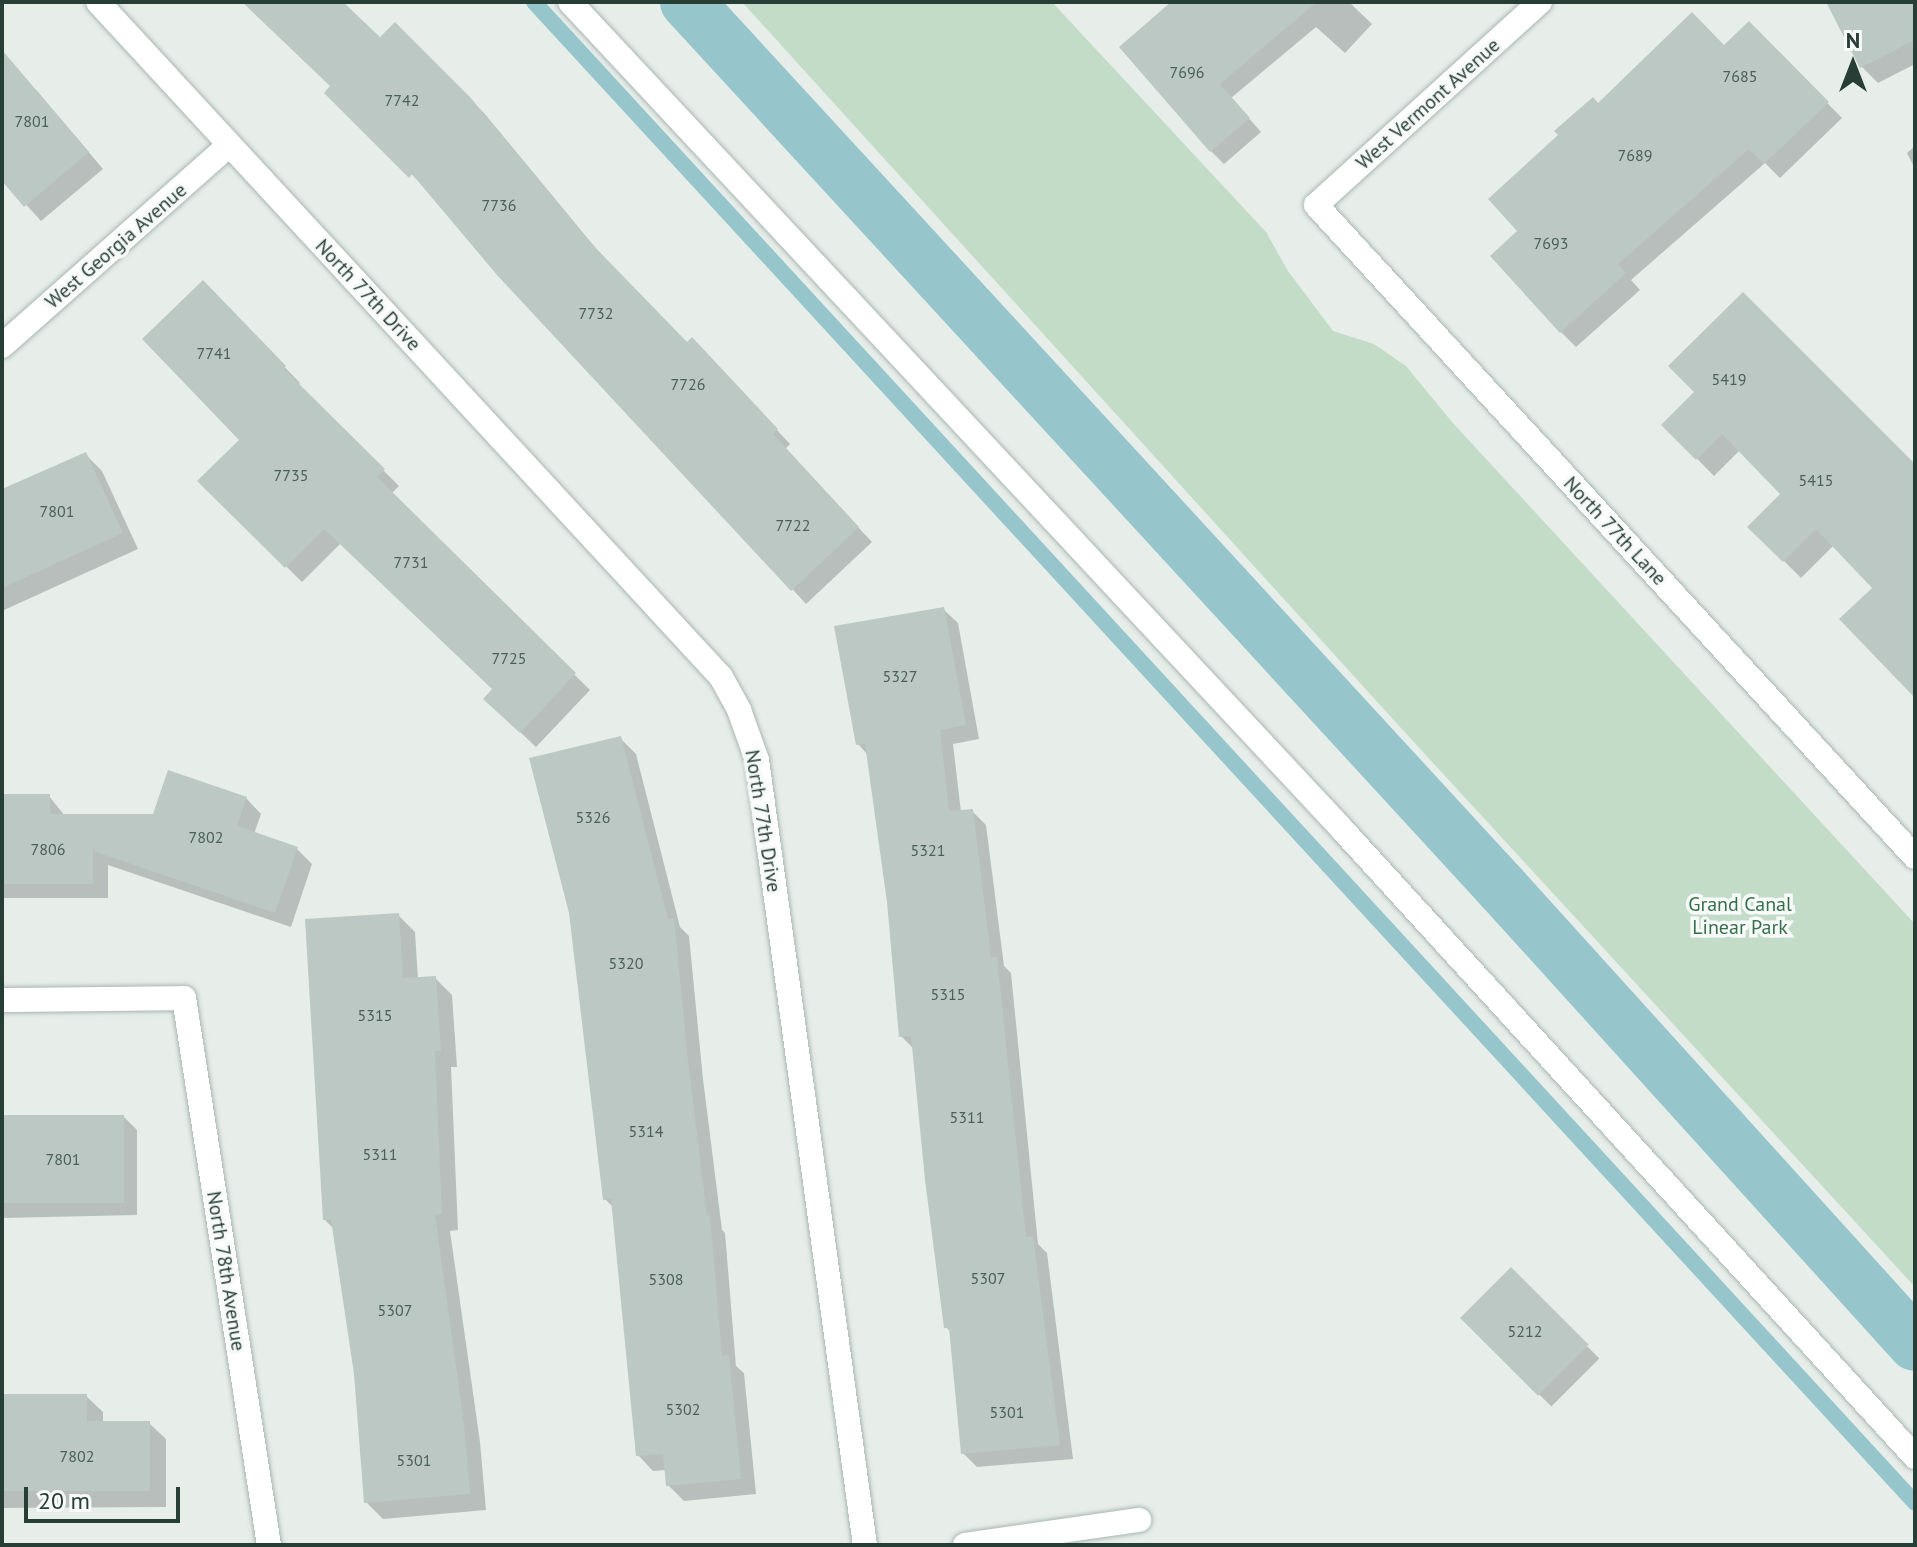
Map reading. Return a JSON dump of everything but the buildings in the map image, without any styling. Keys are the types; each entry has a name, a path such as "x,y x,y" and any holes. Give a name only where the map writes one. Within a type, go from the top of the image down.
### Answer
{"street":[{"path":"98,2 229,145"},
{"path":"570,2 1340,827 1915,1457"},
{"name":"West Vermont Avenue","path":"1316,205 1540,2"},
{"name":"West Georgia Avenue","path":"2,346 229,145"},
{"name":"North 77th Drive","path":"229,145 721,677 739,710 757,760 865,1545"},
{"name":"North 77th Lane","path":"1316,205 1915,857"},
{"name":"North 78th Avenue","path":"2,1000 184,998 269,1545"},
{"path":"965,1545 1139,1520"}],"green space":[{"name":"Grand Canal Linear Park","path":"742,2 1052,2 1266,232 1288,271 1333,331 1374,344 1406,366 1452,422 1915,924 1915,1287 1400,727"}],"waterway":[{"path":"534,2 1915,1503"},
{"path":"687,2 1502,888 1915,1344"}]}
